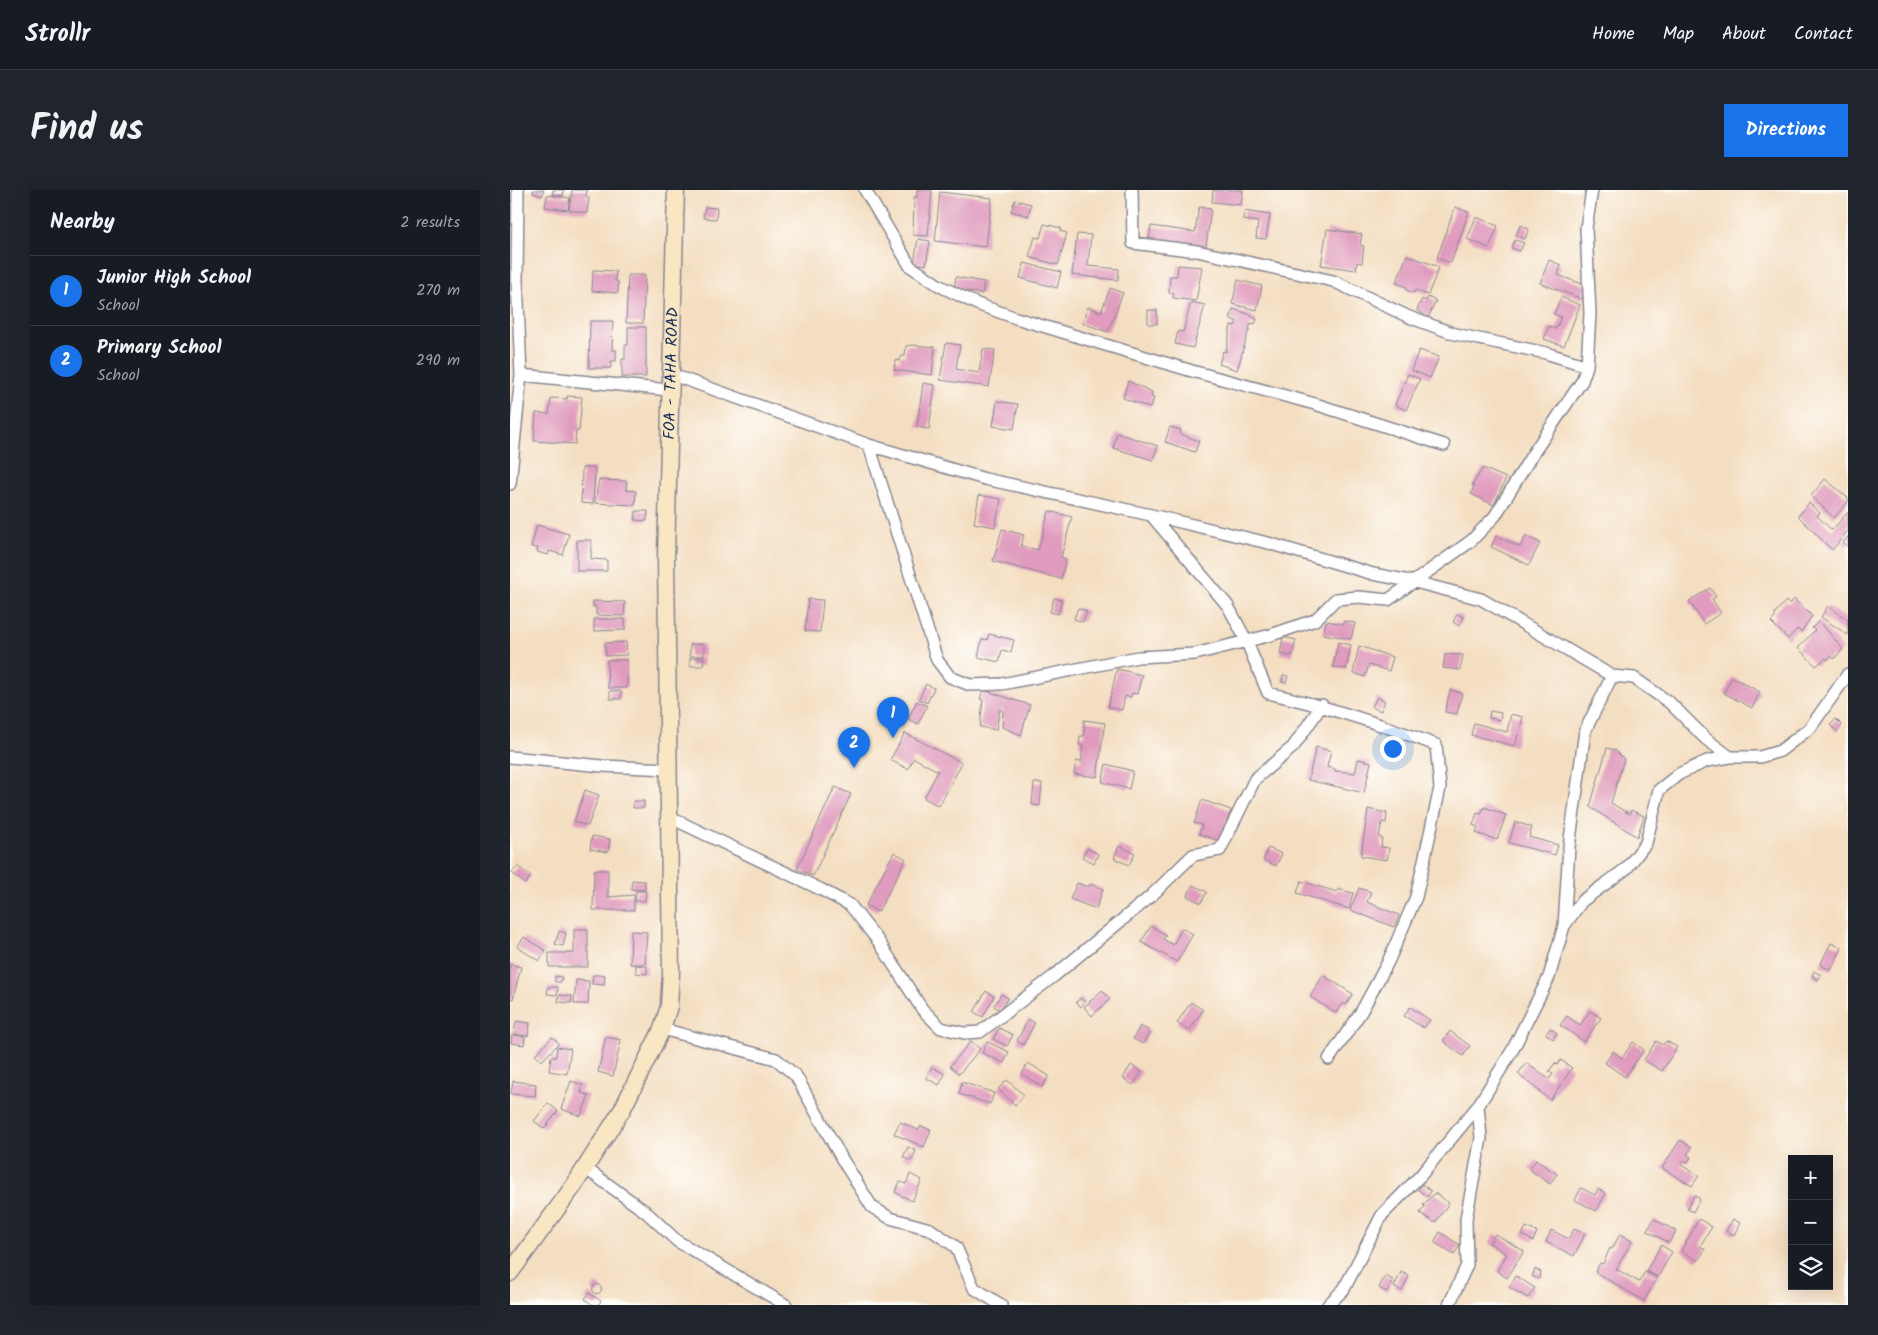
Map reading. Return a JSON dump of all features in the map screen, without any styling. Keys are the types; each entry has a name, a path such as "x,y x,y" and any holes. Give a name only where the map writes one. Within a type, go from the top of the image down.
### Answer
{"street":[{"path":"510,484 514,405 521,375 520,310 514,290 518,190"},
{"name":"FOA - TAHA ROAD","path":"510,1273 585,1168 622,1110 662,1029 669,1006 671,973 666,556 676,190"},
{"path":"865,190 910,266 940,286 977,304 1016,318 1192,371 1315,404 1444,445"},
{"path":"1132,190 1134,243 1197,251 1333,281 1409,317 1455,334 1546,353 1587,366"},
{"path":"869,445 937,660 950,678 970,685 1002,684 1138,658 1195,654 1315,620 1336,599 1359,597 1388,600 1472,541 1495,516 1532,455 1582,381 1587,366 1590,314 1586,228 1592,190"},
{"path":"521,375 670,382 869,445 985,479 1151,515 1268,543 1373,574 1415,582 1481,599 1612,676 1634,678 1670,703 1706,740 1730,757"},
{"path":"1151,515 1228,606 1246,640 1268,693 1322,706 1436,745 1440,788 1416,897 1388,962 1361,1012 1329,1059"},
{"path":"1564,926 1582,901 1627,868 1646,843 1659,790 1679,774 1707,761 1730,757 1760,757 1780,751 1810,728 1848,674"},
{"path":"1328,1305 1344,1288 1382,1215 1421,1174 1478,1106 1512,1051 1549,977 1564,926 1569,847 1585,730 1612,676"},
{"path":"668,817 850,905 879,942 922,1010 941,1028 964,1033 980,1032 1054,976 1151,896 1193,855 1220,850 1255,779 1293,747 1322,706"},
{"path":"510,757 602,766 669,769"},
{"path":"662,1029 776,1059 796,1076 842,1159 872,1206 890,1218 930,1229 956,1247 974,1288 1001,1305"},
{"path":"1449,1305 1467,1265 1466,1219 1481,1138 1478,1106"},
{"path":"585,1168 646,1212 677,1241 786,1305"}],"building":[{"path":"533,190 544,190 542,196 533,193"},
{"path":"553,190 564,190 563,196 552,194"},
{"path":"572,190 587,190 586,197 589,198 587,213 569,210"},
{"path":"917,190 932,190 928,236 913,235 914,197 917,197"},
{"path":"1213,190 1243,190 1241,205 1212,202"},
{"path":"940,192 992,198 986,247 935,241"},
{"path":"547,195 570,198 568,210 545,207"},
{"path":"1015,200 1031,204 1028,216 1011,211"},
{"path":"705,207 717,208 716,219 703,218"},
{"path":"1199,207 1211,209 1206,247 1149,240 1151,226 1195,232"},
{"path":"1455,207 1469,212 1451,263 1437,258"},
{"path":"1244,211 1270,215 1266,239 1256,238 1258,222 1243,220"},
{"path":"1476,217 1498,226 1489,248 1467,239"},
{"path":"1044,224 1061,228 1060,231 1067,233 1058,265 1029,257 1035,237 1040,238"},
{"path":"1521,225 1529,229 1525,239 1516,235"},
{"path":"1327,229 1362,234 1360,245 1364,246 1362,263 1357,262 1356,270 1321,265"},
{"path":"1077,234 1091,235 1088,266 1119,269 1118,280 1072,275"},
{"path":"918,239 930,241 926,265 914,263"},
{"path":"1515,240 1524,243 1520,251 1511,248"},
{"path":"1407,255 1439,267 1428,295 1415,290 1414,293 1406,290 1407,287 1396,283"},
{"path":"1549,260 1561,265 1558,275 1587,286 1582,299 1540,283"},
{"path":"1024,263 1061,272 1057,288 1020,278"},
{"path":"1178,265 1202,267 1196,301 1173,298 1174,293 1169,293 1170,276 1177,276"},
{"path":"593,270 616,271 615,281 618,281 618,293 592,291"},
{"path":"628,275 645,275 643,323 626,323"},
{"path":"956,277 984,282 982,294 954,289"},
{"path":"1238,280 1262,286 1257,310 1232,304"},
{"path":"1110,288 1123,293 1108,332 1082,323 1088,307 1101,312"},
{"path":"1428,297 1436,301 1428,318 1417,310 1422,299 1426,301"},
{"path":"1561,297 1580,305 1564,346 1544,339 1549,326 1556,329 1561,317 1554,314"},
{"path":"1191,302 1205,305 1193,348 1175,344 1178,331 1183,332"},
{"path":"1233,309 1252,315 1252,317 1257,319 1255,324 1251,323 1237,370 1219,364 1223,351 1226,352 1231,325 1235,326 1237,321 1230,319"},
{"path":"1148,310 1157,310 1157,324 1148,324"},
{"path":"590,321 613,321 612,350 616,350 616,361 611,361 611,368 589,368"},
{"path":"628,327 646,327 646,377 622,377 622,359 625,359 625,345 628,345"},
{"path":"946,343 960,345 956,369 979,373 983,349 995,350 989,387 940,380"},
{"path":"906,346 935,347 932,375 894,370 895,360 900,361 901,356 905,356"},
{"path":"1419,350 1439,357 1430,378 1411,370"},
{"path":"1408,374 1420,379 1406,410 1395,405"},
{"path":"1128,381 1152,392 1151,397 1154,398 1150,408 1123,398"},
{"path":"923,383 935,385 929,429 917,427"},
{"path":"567,396 582,397 579,431 576,431 575,444 534,441 536,413 549,414 551,398 567,399"},
{"path":"997,401 1018,404 1014,429 993,426"},
{"path":"1170,427 1181,430 1180,434 1199,441 1195,452 1165,442"},
{"path":"1117,433 1158,446 1153,460 1113,448"},
{"path":"582,468 595,468 593,504 581,503"},
{"path":"1483,468 1506,478 1494,505 1471,494 1474,486 1472,485"},
{"path":"1825,479 1848,498 1848,502 1834,518 1811,496"},
{"path":"599,480 627,481 626,490 636,491 635,505 595,503"},
{"path":"979,495 1001,499 995,527 974,523"},
{"path":"1809,503 1820,513 1817,516 1832,530 1848,512 1848,531 1832,550 1798,516"},
{"path":"636,511 648,511 647,521 635,520"},
{"path":"1049,511 1072,517 1061,557 1066,559 1061,579 993,561 1002,529 1024,535 1021,546 1038,550"},
{"path":"537,525 569,534 563,555 549,551 548,555 537,552 538,548 531,547"},
{"path":"1496,536 1520,547 1526,536 1540,543 1529,565 1491,547"},
{"path":"1848,536 1848,547 1843,543"},
{"path":"577,540 591,540 591,559 607,560 607,571 577,571"},
{"path":"1710,588 1716,597 1712,599 1721,613 1704,624 1689,601"},
{"path":"1054,598 1062,600 1058,614 1050,612"},
{"path":"808,599 823,600 820,632 805,631"},
{"path":"1794,599 1812,616 1801,632 1797,629 1788,639 1771,622 1776,616 1774,614 1786,601 1789,604"},
{"path":"593,601 625,602 624,616 596,615 596,607 593,607"},
{"path":"1828,606 1848,620 1848,635 1821,617"},
{"path":"1078,608 1087,611 1083,622 1074,619"},
{"path":"1457,614 1464,617 1459,626 1453,622"},
{"path":"594,619 625,619 625,630 594,631"},
{"path":"1326,621 1344,624 1344,621 1355,623 1351,639 1323,634"},
{"path":"1819,621 1843,649 1834,659 1831,656 1828,660 1826,658 1816,666 1798,648 1815,630 1812,628"},
{"path":"989,634 1014,640 1011,652 1002,650 999,662 978,657 982,639 987,640"},
{"path":"1283,637 1296,640 1292,656 1280,654"},
{"path":"626,642 627,655 606,656 605,643"},
{"path":"1338,642 1351,645 1346,669 1333,667"},
{"path":"690,644 704,644 704,656 690,656"},
{"path":"1359,646 1393,657 1389,671 1369,665 1365,677 1353,673"},
{"path":"1445,654 1463,655 1460,670 1443,668"},
{"path":"690,658 704,658 703,666 690,666"},
{"path":"607,660 627,660 627,688 608,688"},
{"path":"1117,669 1142,675 1137,694 1132,693 1131,697 1125,696 1122,710 1108,707"},
{"path":"1283,675 1288,676 1286,683 1282,682"},
{"path":"1732,677 1760,692 1752,708 1724,693"},
{"path":"926,684 934,688 927,703 919,699"},
{"path":"983,690 1030,705 1021,735 1002,727 1003,710 1000,709 996,730 980,727 983,700 980,699"},
{"path":"1450,690 1462,693 1457,714 1445,712"},
{"path":"610,691 621,691 621,699 610,699"},
{"path":"1377,697 1385,701 1381,711 1372,707"},
{"path":"917,701 927,706 918,724 908,719"},
{"path":"1490,711 1501,713 1500,720 1489,718"},
{"path":"1511,714 1523,717 1515,746 1471,735 1474,723 1507,732"},
{"path":"1836,719 1842,725 1837,732 1830,725"},
{"path":"1084,720 1105,723 1097,777 1074,774 1076,761 1081,762 1083,746 1079,745 1080,736 1084,736"},
{"path":"905,733 962,763 939,806 924,798 938,771 914,758 908,769 890,760"},
{"path":"1316,747 1331,751 1327,767 1335,769 1335,771 1355,773 1358,759 1371,762 1364,793 1308,780"},
{"path":"1607,748 1615,750 1624,759 1611,803 1629,814 1631,810 1644,816 1637,837 1590,807"},
{"path":"1106,764 1133,771 1129,789 1102,782"},
{"path":"1034,783 1042,783 1040,806 1032,805"},
{"path":"835,787 851,794 813,876 797,869"},
{"path":"585,790 599,795 588,826 574,822"},
{"path":"1202,800 1231,810 1220,841 1199,834 1202,825 1194,823"},
{"path":"633,801 644,801 644,808 633,808"},
{"path":"1484,807 1506,815 1497,840 1476,833 1478,827 1473,825 1477,813 1481,814"},
{"path":"1368,809 1387,813 1386,823 1382,822 1379,837 1382,838 1381,847 1389,848 1387,860 1361,856"},
{"path":"1515,822 1532,827 1529,837 1558,845 1555,855 1509,843"},
{"path":"592,836 610,839 608,852 590,849"},
{"path":"1119,846 1135,853 1129,865 1114,858"},
{"path":"1087,848 1098,854 1094,863 1082,857"},
{"path":"1268,848 1282,854 1276,866 1263,860"},
{"path":"894,852 906,859 878,912 866,905"},
{"path":"517,866 531,876 525,884 512,873"},
{"path":"594,870 608,870 608,897 634,895 634,910 593,910"},
{"path":"632,880 645,881 645,890 631,889"},
{"path":"1301,881 1337,892 1338,889 1353,893 1349,909 1297,893"},
{"path":"1077,883 1089,887 1090,884 1103,889 1096,909 1070,899"},
{"path":"1193,885 1207,892 1201,903 1187,896"},
{"path":"1359,888 1371,892 1367,902 1399,915 1394,927 1350,910"},
{"path":"636,891 646,891 645,901 635,901"},
{"path":"1151,926 1166,935 1163,939 1173,945 1182,928 1193,934 1177,962 1141,942"},
{"path":"574,929 588,929 588,967 549,967 549,953 574,953"},
{"path":"559,931 566,933 563,946 555,944"},
{"path":"631,931 647,932 645,964 630,964"},
{"path":"524,937 546,951 539,961 517,947"},
{"path":"1831,943 1842,948 1831,970 1820,965"},
{"path":"510,964 521,967 513,999 510,998"},
{"path":"636,965 647,966 647,974 636,973"},
{"path":"1814,971 1821,975 1818,980 1812,976"},
{"path":"593,975 605,975 604,985 592,984"},
{"path":"1323,975 1353,994 1346,1005 1342,1003 1336,1013 1310,997"},
{"path":"555,976 562,977 561,982 555,982"},
{"path":"576,980 589,981 588,1004 574,1004"},
{"path":"548,987 558,987 557,995 547,994"},
{"path":"1102,990 1110,999 1092,1016 1084,1007"},
{"path":"986,991 994,996 983,1017 974,1012"},
{"path":"1001,994 1008,998 1000,1010 994,1006"},
{"path":"559,995 572,996 571,1003 558,1002"},
{"path":"1081,998 1085,1002 1081,1007 1076,1002"},
{"path":"1191,1002 1203,1010 1189,1031 1177,1023"},
{"path":"1410,1007 1430,1020 1424,1028 1404,1016"},
{"path":"1590,1011 1601,1018 1584,1042 1560,1025 1567,1016 1580,1025"},
{"path":"1028,1019 1035,1023 1023,1045 1017,1041"},
{"path":"516,1021 530,1023 528,1036 514,1034"},
{"path":"1140,1026 1150,1031 1143,1044 1133,1039"},
{"path":"999,1028 1013,1035 1007,1046 993,1039"},
{"path":"1550,1028 1557,1033 1553,1039 1546,1034"},
{"path":"1450,1031 1470,1046 1463,1056 1443,1041"},
{"path":"512,1035 525,1037 524,1045 511,1043"},
{"path":"552,1037 559,1043 542,1061 535,1055"},
{"path":"606,1037 621,1040 613,1076 598,1072"},
{"path":"971,1041 980,1049 959,1074 950,1066"},
{"path":"1656,1041 1663,1045 1666,1041 1677,1047 1662,1071 1644,1060"},
{"path":"987,1042 1009,1052 1004,1063 982,1053"},
{"path":"1633,1042 1644,1050 1625,1077 1605,1063 1613,1051 1622,1058"},
{"path":"557,1047 571,1049 567,1074 549,1071 551,1057 556,1057"},
{"path":"1561,1060 1572,1068 1550,1100 1518,1074 1526,1063 1549,1079 1553,1074 1549,1071 1555,1063 1557,1065"},
{"path":"1028,1063 1049,1076 1042,1087 1022,1074"},
{"path":"1131,1065 1142,1072 1133,1085 1123,1078"},
{"path":"932,1067 945,1074 939,1085 926,1078"},
{"path":"1007,1080 1024,1095 1015,1105 998,1089"},
{"path":"513,1081 536,1084 535,1096 511,1094"},
{"path":"571,1081 583,1085 581,1093 589,1095 581,1116 561,1109"},
{"path":"962,1082 994,1093 990,1104 959,1094"},
{"path":"548,1103 558,1111 544,1129 534,1121"},
{"path":"900,1122 918,1130 921,1126 931,1130 924,1147 894,1134"},
{"path":"1680,1140 1692,1147 1687,1155 1691,1157 1687,1163 1683,1161 1681,1165 1699,1176 1692,1186 1662,1168"},
{"path":"908,1147 916,1151 911,1161 903,1157"},
{"path":"1536,1160 1557,1174 1550,1184 1529,1169"},
{"path":"910,1174 922,1180 912,1201 895,1192 900,1182 906,1184"},
{"path":"1422,1184 1431,1191 1428,1197 1418,1190"},
{"path":"1581,1188 1595,1195 1598,1189 1606,1193 1596,1211 1575,1200"},
{"path":"1435,1193 1449,1203 1435,1223 1420,1213 1425,1206 1423,1205"},
{"path":"1694,1195 1700,1199 1693,1212 1687,1209"},
{"path":"1654,1219 1676,1231 1669,1243 1647,1231"},
{"path":"1699,1219 1712,1227 1700,1246 1705,1249 1698,1261 1681,1251"},
{"path":"1733,1219 1740,1223 1734,1235 1726,1231"},
{"path":"1526,1227 1537,1232 1533,1241 1522,1235"},
{"path":"1574,1229 1585,1234 1574,1256 1546,1242 1551,1230 1569,1239"},
{"path":"1440,1232 1460,1245 1454,1255 1434,1242"},
{"path":"1495,1234 1524,1251 1507,1278 1497,1271 1507,1254 1489,1243"},
{"path":"1620,1234 1632,1241 1616,1269 1639,1282 1645,1272 1657,1278 1644,1301 1595,1272 1600,1263 1603,1264 1610,1248 1612,1249"},
{"path":"1661,1245 1672,1252 1658,1277 1646,1271"},
{"path":"1535,1269 1541,1272 1539,1279 1532,1276"},
{"path":"1401,1272 1409,1276 1402,1291 1394,1287"},
{"path":"1385,1276 1393,1280 1387,1292 1379,1288"},
{"path":"1516,1276 1535,1288 1528,1298 1509,1287"},
{"path":"597,1285 601,1289 597,1293 593,1289"},
{"path":"589,1293 601,1301 598,1305 593,1305 585,1299"}],"place":[{"name":"Junior High School","path":"893,738"},
{"name":"Primary School","path":"854,768"}]}
